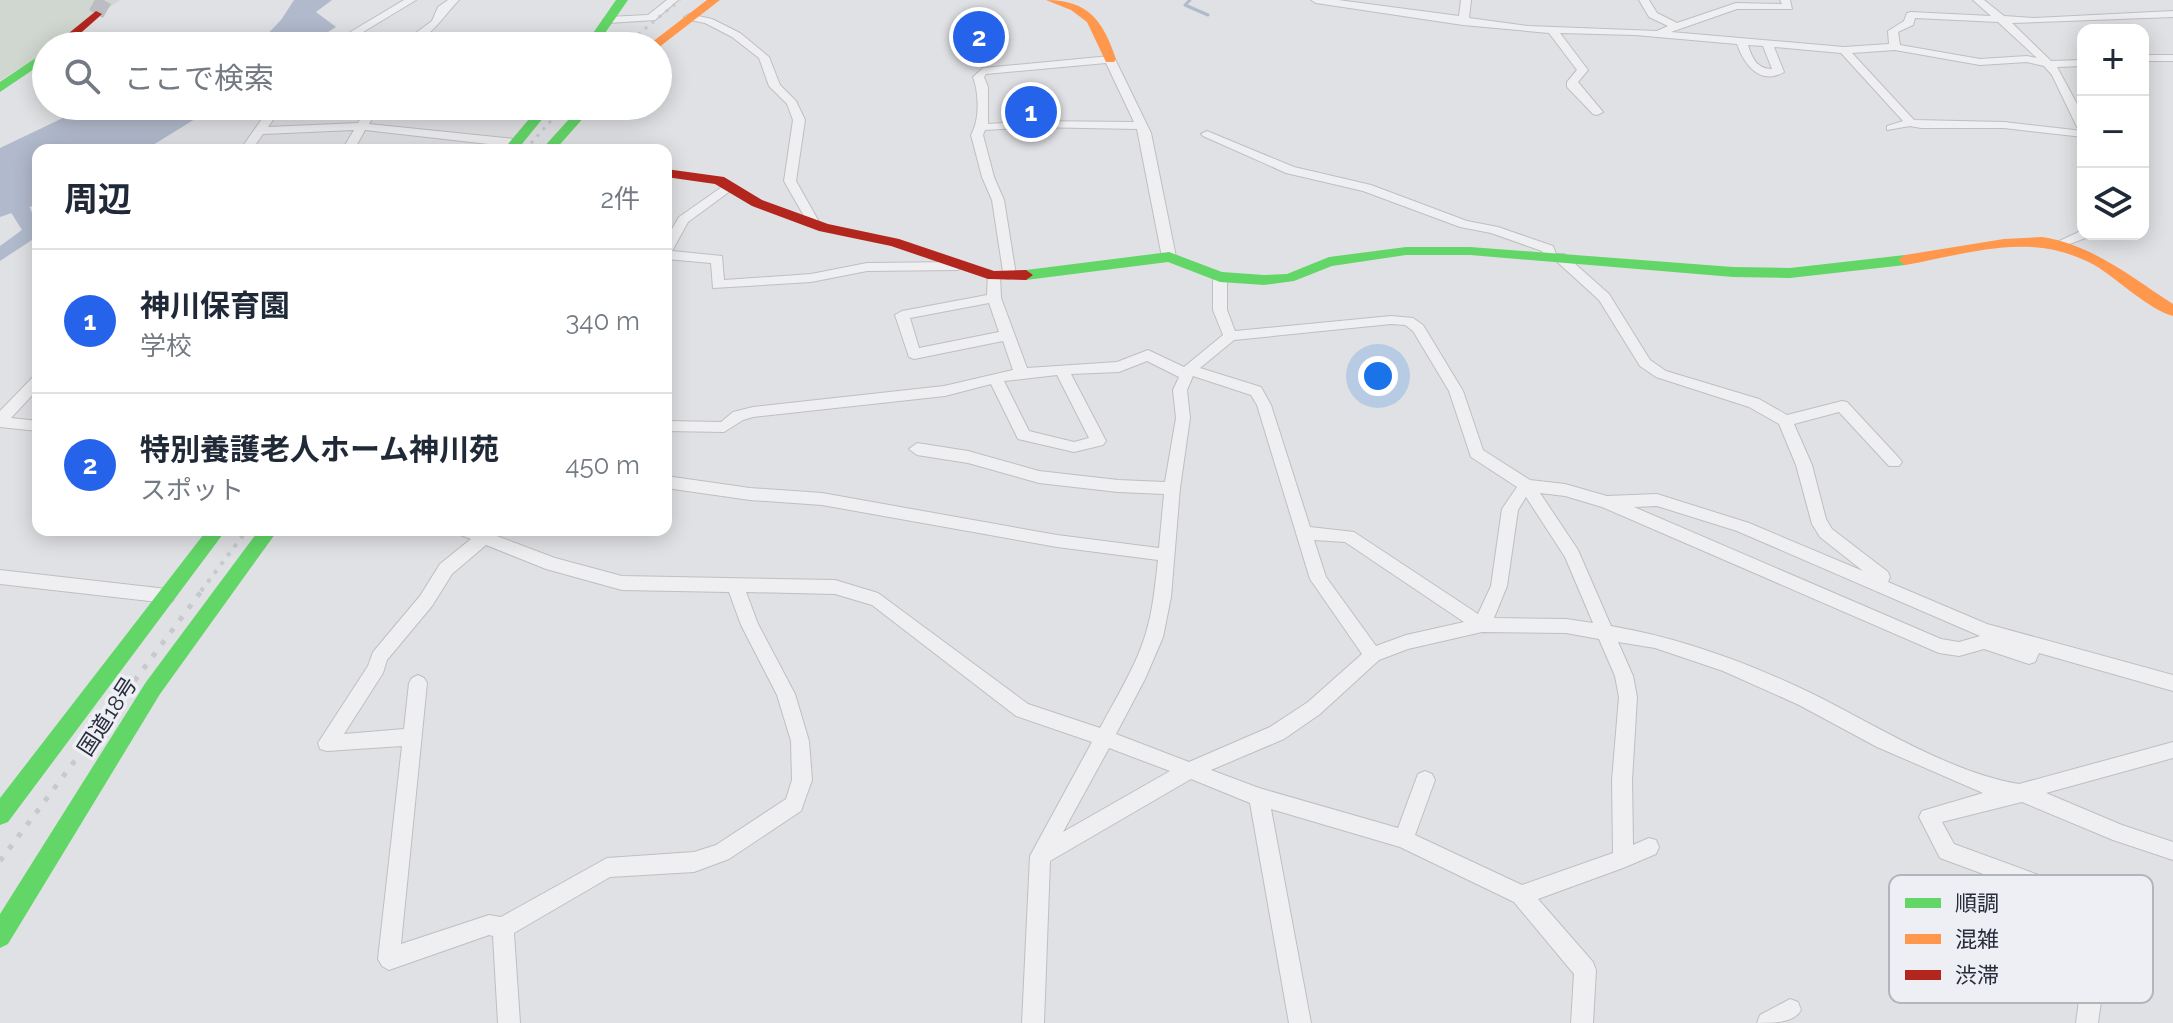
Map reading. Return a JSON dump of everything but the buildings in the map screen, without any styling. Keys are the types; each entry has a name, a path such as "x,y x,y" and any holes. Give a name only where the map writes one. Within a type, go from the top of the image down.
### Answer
{"main road":[{"path":"600,32 622,0"},
{"path":"670,32 714,0"},
{"path":"1052,0 1072,5 1093,16 1102,29 1110,59"},
{"path":"75,32 96,14"},
{"path":"0,88 32,65"},
{"path":"515,144 535,120"},
{"path":"553,144 575,120"},
{"path":"672,174 719,180 757,203 812,220 824,228 932,253 958,266 1001,275 1169,257 1220,277 1289,278 1329,262 1406,251 1470,251 1733,272 1790,273 2029,242 2059,244 2113,272 2173,311"},
{"path":"0,815 212,536"},
{"name":"国道18号","path":"0,936 153,688 265,536"}],"street":[{"path":"356,32 411,0"},
{"path":"423,32 436,23 442,9 454,0"},
{"path":"608,20 651,18 673,0"},
{"path":"1316,0 1463,22 1553,31 1655,34 1844,50 1895,47 1934,52 1955,60 2027,59 2048,64 2077,63"},
{"path":"1463,22 1466,0"},
{"path":"1644,0 1653,15 1675,26"},
{"path":"1655,34 1736,6 1788,7 1785,0"},
{"path":"1978,0 2003,19 2063,81 2077,113"},
{"path":"1895,47 1893,31 1909,23 1911,15 2056,21 2173,14"},
{"path":"689,17 708,21 736,35 764,57 775,86 792,103 799,120 790,181 812,220"},
{"path":"1553,31 1583,70 1572,82 1573,87 1597,112"},
{"path":"1741,40 1747,63 1760,72 1779,72 1766,42"},
{"path":"1844,50 1910,122"},
{"path":"2149,58 2173,58"},
{"path":"1021,372 994,298 1001,275 998,200 988,177 977,135 982,126 982,87 978,77 983,71 1110,59 1141,125 1154,170 1169,257"},
{"path":"250,144 267,120"},
{"path":"351,144 364,120"},
{"path":"1891,128 1910,122 2004,125 2077,133"},
{"path":"982,126 993,129 1041,123 1089,127 1141,125"},
{"path":"259,131 360,126 498,144"},
{"path":"1207,134 1240,151 1290,170 1367,188 1464,224 1494,230 1548,249 1604,297 1645,363 1661,374 1754,403 1785,421 1804,465 1818,520 1826,533 1857,560 1920,603"},
{"path":"672,241 683,220 729,186"},
{"path":"2059,244 2077,236"},
{"path":"672,253 717,259 718,285 811,278 867,267 958,266"},
{"path":"1220,277 1220,310 1230,336"},
{"path":"994,298 902,315 914,354 1007,335"},
{"path":"1033,1023 1040,856 1136,679 1154,637 1163,597 1172,488 1183,418 1180,390 1188,372 1230,336 1391,320 1408,321 1418,328 1456,391 1476,453 1526,485 1572,555 1624,676 1628,697 1622,780 1623,859"},
{"path":"672,426 724,427 738,416 753,412 945,391 971,382 1021,372 1119,367 1148,355 1188,372 1256,391 1264,405 1318,579 1373,655"},
{"path":"996,379 1023,435 1074,447 1098,441 1062,370"},
{"path":"0,421 32,386"},
{"path":"1785,421 1842,406 1894,462"},
{"path":"0,421 32,425"},
{"path":"917,449 968,457 1039,477 1118,486 1172,488"},
{"path":"672,483 750,494 822,499 1057,541 1167,555"},
{"path":"1526,485 1565,490 1607,502 1939,646 1959,649 1984,642 2029,657 2032,644"},
{"path":"1482,625 1493,607 1499,586 1510,509 1526,485"},
{"path":"1607,502 1657,500 1743,527 1983,630 2173,683"},
{"path":"1305,533 1348,536 1482,625"},
{"path":"476,536 552,564 622,583 835,587 878,600 1022,710 1103,737 1259,797 1404,839 1521,895 1585,970 1582,1023"},
{"path":"412,737 327,743 377,668 379,657 426,601 446,569 482,539"},
{"path":"0,577 167,596"},
{"path":"418,683 389,959 489,925 503,928 607,868 694,862 722,852 794,805 802,780 800,741 786,694 750,625 736,587"},
{"path":"1040,856 1190,770 1277,733 1314,708 1373,655 1406,642 1482,625 1566,626 1655,641 1728,665 1992,788 2023,793 2173,851"},
{"path":"2013,875 1947,851 1929,817 2173,750"},
{"path":"1404,839 1425,780"},
{"path":"1259,797 1300,1023"},
{"path":"1521,895 1649,847"},
{"path":"503,928 509,1023"},
{"path":"2087,1023 2090,1003"},
{"path":"1768,1023 1790,1010"}],"shaded area":[{"path":"0,0 120,0 73,32 32,32 32,60 0,81"}],"water":[{"path":"294,0 332,0 316,12 336,27 328,32 269,32"},
{"path":"59,120 193,120 155,144 32,144 32,206 0,217 0,148"}],"waterway":[{"path":"1190,0 1185,5 1208,15"},
{"path":"0,185 14,199 32,231 0,255"}],"tunnel":[{"path":"96,14 104,0"}],"railway":[{"path":"641,32 680,0"},
{"path":"530,144 552,120"},
{"path":"201,591 242,536"},
{"path":"0,861 203,589"}],"traffic: fast":[{"path":"600,32 622,0"},
{"path":"0,88 32,65"},
{"path":"515,144 535,120"},
{"path":"553,144 575,120"},
{"path":"1026,275 1169,257 1220,277 1264,280 1289,278 1329,262 1406,251 1470,251 1733,272 1790,273 1905,260"},
{"path":"0,815 212,536"},
{"path":"0,936 153,688 265,536"}],"traffic: slow":[{"path":"672,32 714,0"},
{"path":"1052,0 1075,7 1091,19 1102,36 1110,59"},
{"path":"1905,260 2004,243 2057,244 2102,264 2173,311"}],"traffic: jam":[{"path":"75,32 96,14"},
{"path":"672,174 719,180 757,203 824,228 894,242 993,276 1026,275"}],"place":[{"name":"特別養護老人ホーム神川苑","path":"979,37"},
{"name":"神川保育園","path":"1031,112"}]}
